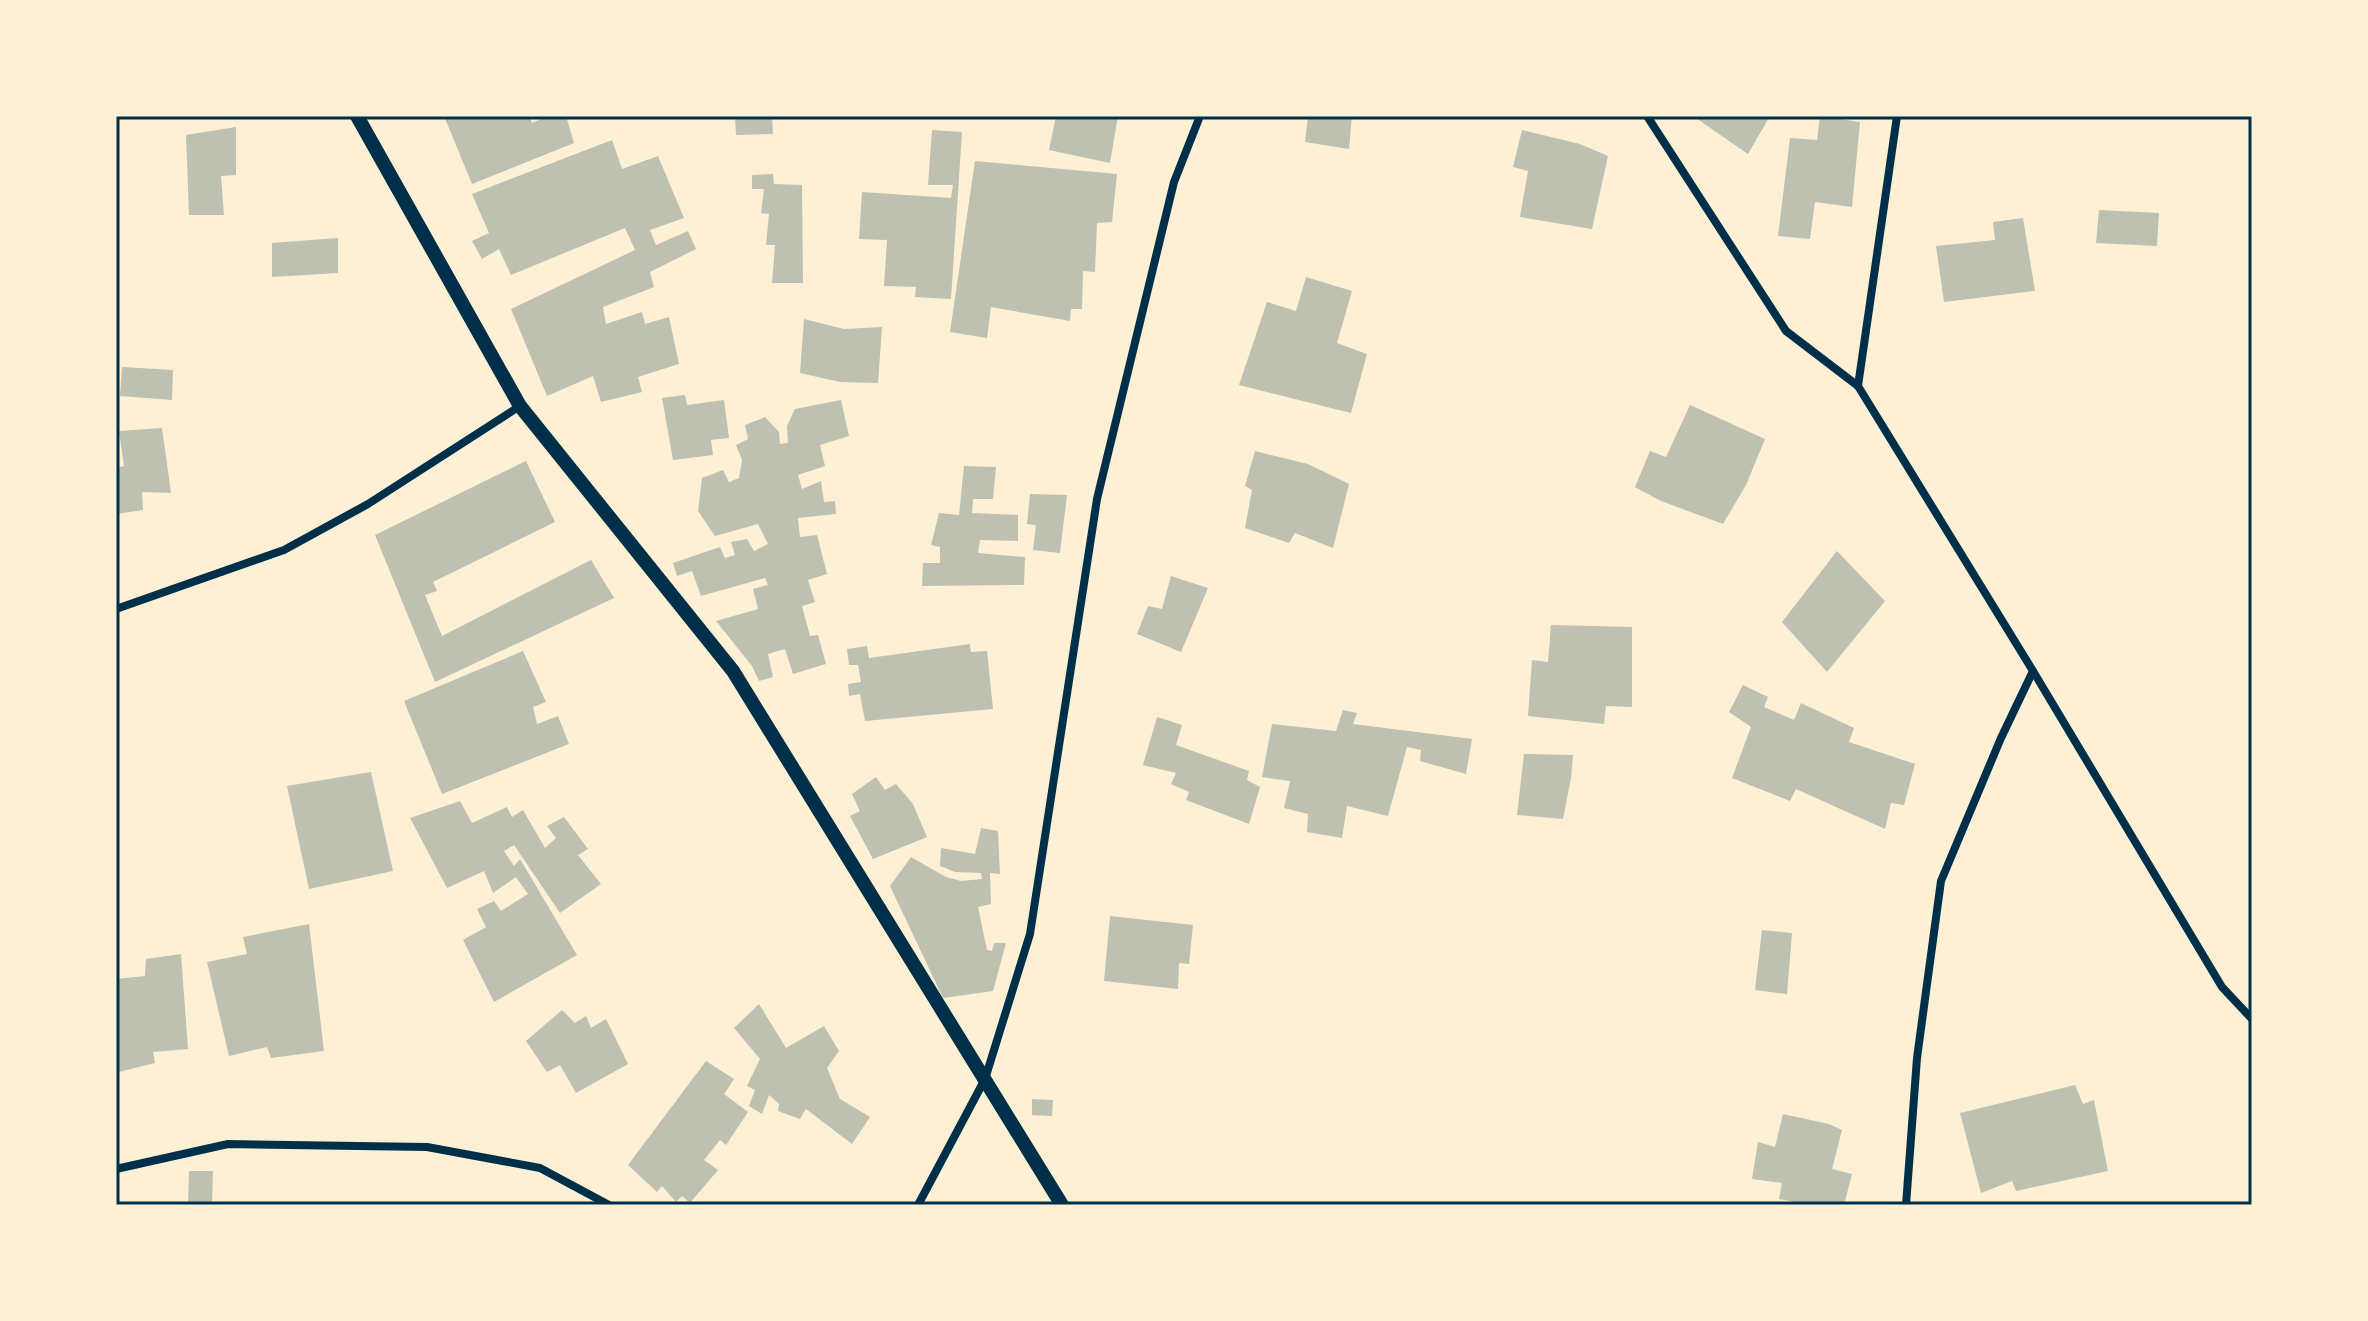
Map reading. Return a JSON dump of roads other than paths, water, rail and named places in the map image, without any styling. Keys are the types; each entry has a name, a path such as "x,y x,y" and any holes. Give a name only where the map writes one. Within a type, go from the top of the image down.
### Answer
{"street":[{"path":"357,116 520,406 733,671 1062,1205"},
{"path":"918,1205 985,1079 1030,934 1097,499 1174,182 1200,116"},
{"path":"1647,116 1786,331 1858,386 2222,987 2252,1019"},
{"path":"1858,386 1897,116"},
{"path":"116,609 284,550 368,504 520,406"},
{"path":"1906,1205 1917,1058 1941,881 2001,738 2033,671"},
{"path":"116,1169 228,1144 427,1147 540,1168 609,1205"}]}
